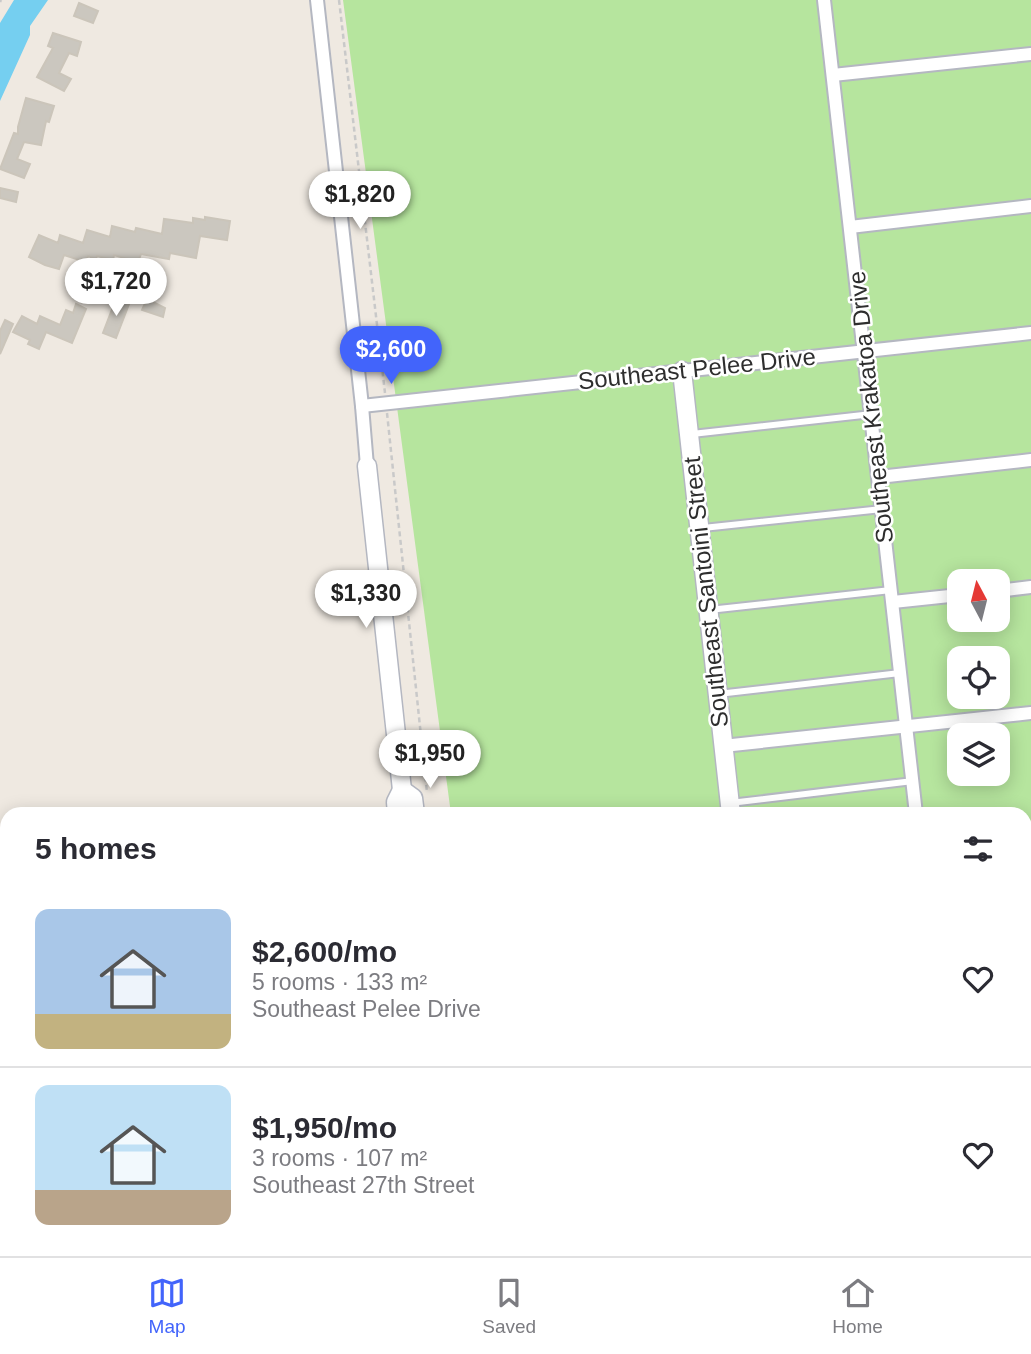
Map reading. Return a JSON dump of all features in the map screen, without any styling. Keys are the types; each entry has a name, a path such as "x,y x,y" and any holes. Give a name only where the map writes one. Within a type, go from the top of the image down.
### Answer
{"street":[{"path":"317,0 402,790 396,807"},
{"name":"Southeast Krakatoa Drive","path":"824,0 915,807"},
{"path":"833,75 1031,54"},
{"path":"850,227 1031,206"},
{"name":"Southeast Pelee Drive","path":"362,406 1031,333"},
{"name":"Southeast Santoini Street","path":"682,371 730,807"},
{"path":"878,477 1031,460"},
{"path":"1010,590 1031,587"},
{"path":"892,596 947,595"},
{"path":"723,746 1031,713"},
{"path":"402,790 413,798 414,807"}],"lane":[{"path":"689,434 872,414"},
{"path":"699,528 882,509"},
{"path":"708,610 892,596"},
{"path":"718,694 900,673"},
{"path":"737,807 913,781"}],"green space":[{"path":"343,0 1031,0 1031,807 450,807"}],"water":[{"path":"14,0 48,0 30,26 30,35 0,101 0,23"}],"building":[{"path":"79,3 98,11 93,23 74,16"},
{"path":"53,33 81,42 77,56 69,53 59,73 71,79 64,91 37,77 53,48 48,46"},
{"path":"26,98 54,106 49,122 46,121 41,145 24,142 17,159 30,164 24,178 0,169 14,133 18,134"},
{"path":"0,188 18,192 16,202 0,198"},
{"path":"205,217 230,221 227,240 200,236 196,258 170,253 169,259 141,254 138,262 114,255 113,260 88,256 86,262 64,255 59,269 29,257 39,235 58,243 60,235 83,243 87,230 110,237 112,226 135,232 136,228 162,234 164,219 193,223 193,218 205,220"},
{"path":"116,299 129,304 116,338 103,333"},
{"path":"147,299 165,308 163,317 142,310"},
{"path":"76,304 86,309 72,343 46,332 39,349 28,344 30,340 13,332 22,316 37,324 40,316 60,325 66,310 73,313"},
{"path":"5,320 13,324 0,354 0,331"}]}
